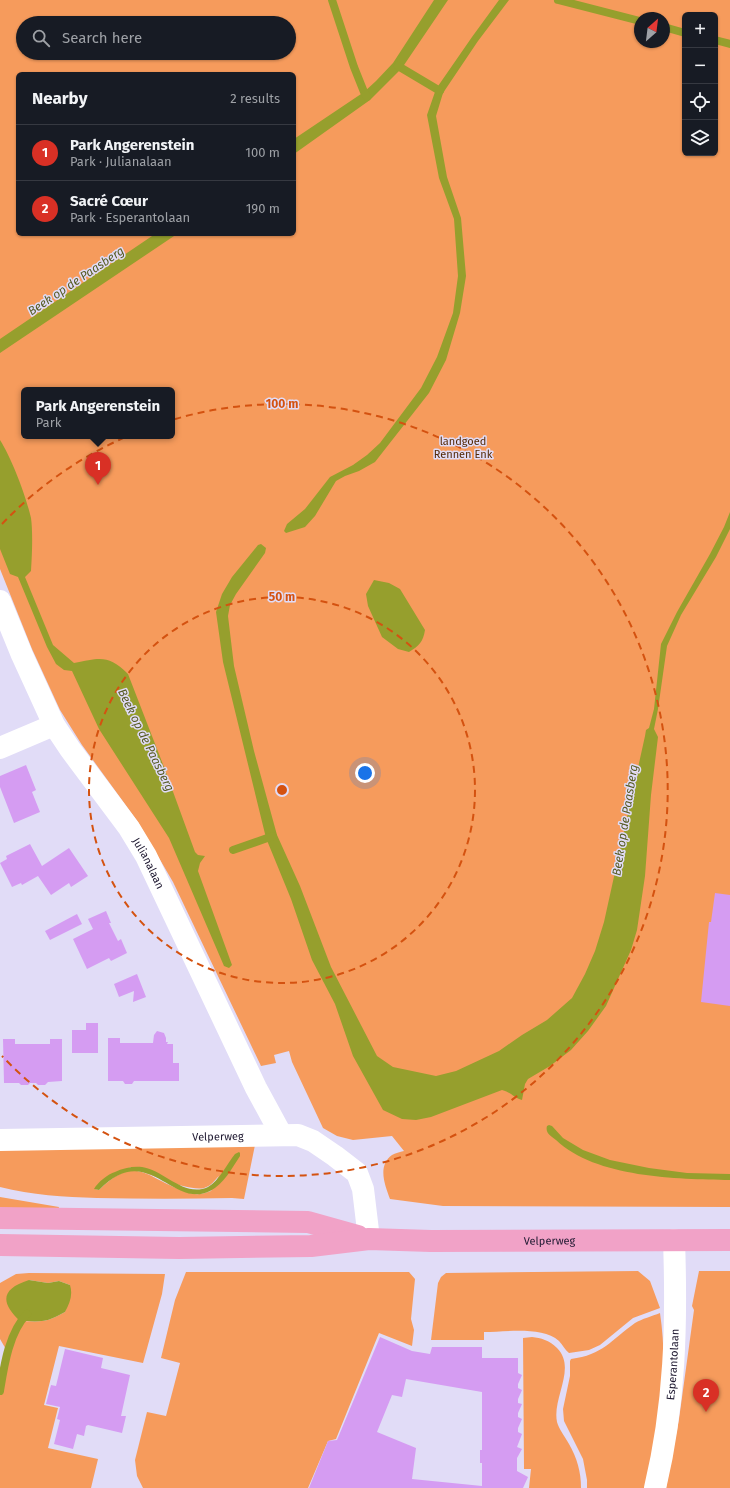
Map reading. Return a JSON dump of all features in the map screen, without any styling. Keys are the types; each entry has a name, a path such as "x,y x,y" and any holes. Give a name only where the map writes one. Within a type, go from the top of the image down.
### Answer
{"main road":[{"name":"Velperweg","path":"0,1218 308,1222 369,1239"},
{"name":"Velperweg","path":"0,1245 171,1248 311,1246 369,1239 432,1241 730,1240"}],"street":[{"name":"Julianalaan","path":"0,601 22,655 54,725 129,828 146,856 256,1088 281,1134"},
{"path":"0,748 54,725"},
{"name":"Velperweg","path":"0,1140 281,1134 298,1135 313,1141 357,1173 363,1189 369,1239"},
{"name":"Esperantolaan","path":"655,1488 662,1462 670,1418 676,1336 674,1240"}],"green space":[{"name":"landgoed Rennen Enk","path":"0,0 730,0 730,1207 443,1206 390,1199 384,1182 383,1170 387,1159 396,1153 404,1151 392,1136 353,1140 337,1136 323,1128 292,1062 289,1051 274,1055 276,1063 261,1066 173,882 138,822 82,745 60,710 32,649 0,569"},
{"path":"255,1145 244,1199 85,1198 12,1190 0,1187 0,1150","holes":["131,1167 179,1185 197,1188 209,1186 219,1176 211,1191 200,1194 194,1194 181,1190 148,1175 131,1171 122,1173 111,1179 99,1190 95,1189 102,1181"]},
{"path":"0,1197 59,1207 58,1211 0,1209"},
{"path":"638,1271 650,1281 660,1308 633,1318 600,1345 589,1350 569,1353 559,1341 552,1336 543,1333 523,1331 484,1332 484,1340 431,1340 438,1283 441,1277 446,1273"},
{"path":"699,1271 730,1271 730,1488 666,1488 679,1419 694,1310 692,1306"},
{"path":"186,1272 409,1272 415,1279 411,1319 414,1330 412,1346 379,1333 336,1439 328,1441 308,1488 143,1488 137,1476 135,1460 147,1412 166,1416 180,1363 161,1358 175,1300"},
{"path":"16,1274 165,1274 162,1294 143,1363 59,1346 44,1405 58,1408 48,1448 98,1459 91,1488 0,1488 0,1391 7,1351 0,1339 0,1283","holes":["29,1280 48,1283 59,1281 70,1285 65,1312 45,1321 20,1321"]},
{"path":"660,1313 663,1339 663,1379 661,1405 645,1488 587,1488 583,1459 564,1421 563,1409 570,1376 570,1361 571,1359 582,1357 599,1350 635,1323"},
{"path":"532,1337 548,1341 557,1348 563,1356 565,1365 563,1384 556,1413 557,1422 572,1449 576,1460 581,1488 529,1488 531,1469 524,1469 523,1338"}],"water":[{"path":"434,0 448,0 402,68 370,100 296,153 296,138 364,92 393,63"},
{"path":"499,0 509,0 478,41 443,93 436,116 447,177 461,218 466,276 460,313 446,360 429,393 375,462 336,481 315,516 305,527 286,533 284,531 287,524 305,509 330,477 353,465 380,443 421,388 437,357 453,313 458,276 454,219 439,178 427,115 436,89"},
{"path":"152,236 174,236 0,353 0,339"},
{"path":"0,440 14,467 29,509 32,530 31,571 25,577 53,645 74,663 97,659 109,660 128,674 195,852 198,855 205,856 200,863 198,871 232,965 229,968 224,966 169,838 99,729 72,671 64,670 56,664 47,647 18,577 10,574 0,549"},
{"path":"730,512 730,529 716,557 681,615 667,646 654,729 658,737 651,795 645,876 637,930 631,950 606,1006 588,1031 571,1050 550,1066 528,1079 525,1084 522,1100 502,1090 431,1117 416,1120 402,1119 383,1110 353,1056 335,1004 312,960 291,899 266,838 223,662 216,612 222,594 232,577 258,545 261,544 266,548 265,553 236,594 230,605 228,616 234,666 254,751 277,835 300,886 331,967 377,1056 393,1067 436,1076 456,1071 499,1051 547,1020 572,998 585,974 595,951 604,922 646,730 649,728 654,709 661,644 677,612 710,554"},
{"path":"374,580 389,583 400,589 425,630 420,643 409,652 398,649 382,637 368,606 366,594"},
{"path":"547,1126 552,1126 563,1138 583,1150 610,1160 649,1168 687,1173 730,1174 730,1180 662,1177 615,1169 593,1162 573,1153 549,1134 547,1131"},
{"path":"239,1152 240,1156 227,1175 215,1188 210,1191 196,1194 184,1192 159,1178 146,1173 132,1171 116,1176 99,1190 94,1189 106,1176 125,1168 132,1167 150,1169 182,1186 191,1189 208,1187 219,1177 235,1154"},
{"path":"29,1280 48,1283 59,1281 70,1285 70,1299 65,1312 45,1321 20,1321 9,1308 6,1297 13,1288"}],"building":[{"path":"26,765 36,790 32,792 40,812 14,823 0,787 0,776"},
{"path":"30,844 42,866 69,848 88,876 71,887 69,883 51,895 38,876 22,885 21,883 12,887 0,863 7,859 6,856"},
{"path":"715,893 730,895 730,1006 701,1002 709,922 711,922"},
{"path":"106,911 111,923 109,923 118,941 121,939 127,953 111,961 109,958 87,969 73,939 93,929 88,919"},
{"path":"77,914 82,924 50,940 45,931"},
{"path":"137,974 146,997 133,1002 134,991 119,997 114,984"},
{"path":"86,1023 98,1023 98,1053 72,1053 72,1030 86,1030"},
{"path":"157,1031 164,1033 166,1042 168,1042 167,1044 173,1044 173,1063 179,1063 179,1081 134,1081 132,1084 125,1084 123,1081 108,1081 108,1038 120,1038 120,1043 153,1043 154,1035"},
{"path":"3,1039 15,1039 15,1044 50,1044 50,1039 62,1039 62,1081 48,1082 45,1085 38,1085 36,1083 21,1085 19,1083 4,1083"},
{"path":"380,1337 412,1351 430,1354 432,1347 482,1347 482,1358 518,1358 518,1373 522,1375 518,1388 522,1390 518,1403 522,1404 518,1417 522,1419 518,1432 522,1434 517,1447 522,1449 517,1458 517,1471 528,1477 523,1488 309,1488 328,1441 337,1440","holes":["406,1379 482,1392 482,1450 480,1450 480,1463 482,1463 482,1486 412,1479 416,1448 377,1432 392,1395 402,1397"]},
{"path":"65,1349 103,1358 101,1368 130,1375 121,1416 126,1416 122,1433 88,1425 86,1426 84,1436 77,1434 73,1449 54,1444 60,1420 57,1419 60,1407 46,1404 51,1385 56,1386"}],"waterway":[{"path":"332,0 354,67 367,97"},
{"path":"558,0 634,19"},
{"path":"670,29 682,32"},
{"path":"718,41 730,44"},
{"path":"398,66 440,91"},
{"path":"233,850 273,836"},
{"name":"Beek op de Paasberg","path":"0,1391 8,1350 16,1330 27,1314"}],"place":[{"name":"Park Angerenstein","path":"98,485"},
{"name":"Sacré Cœur","path":"706,1412"}]}
